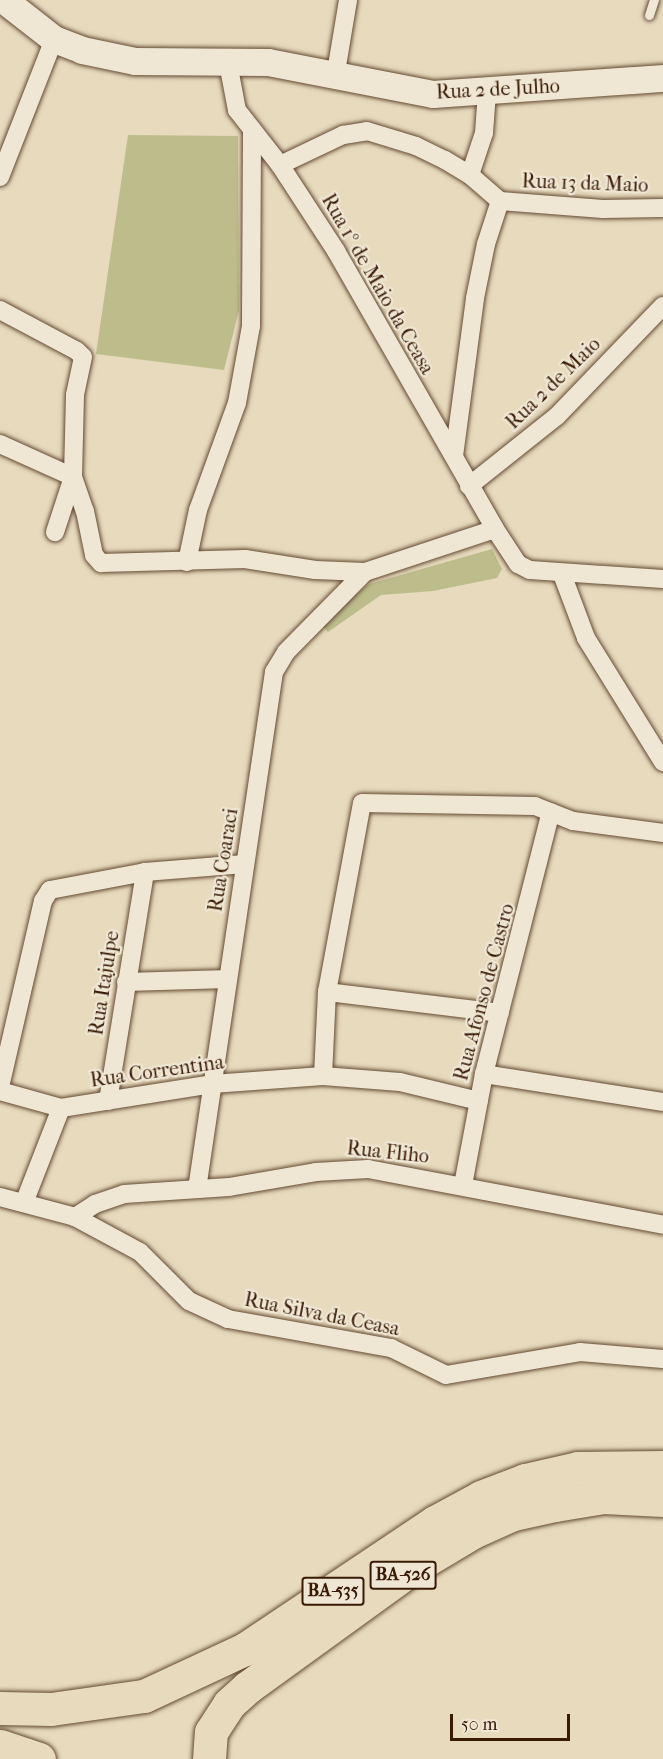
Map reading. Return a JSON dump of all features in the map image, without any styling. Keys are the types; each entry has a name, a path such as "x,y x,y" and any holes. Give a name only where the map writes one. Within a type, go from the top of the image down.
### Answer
{"highway":[{"name":"BA-535","path":"0,1708 51,1709 144,1696 245,1649 435,1522 481,1497 525,1480 578,1468 663,1467"},
{"name":"BA-526","path":"209,1759 211,1732 229,1704 248,1687 411,1569 473,1532 513,1514 555,1504 603,1497 663,1500"},
{"path":"0,1746 39,1759"}],"main road":[{"name":"Rua 2 de Julho","path":"4,0 54,39 82,50 135,61 268,62 336,72 433,94 488,92 663,78"}],"street":[{"path":"336,72 348,0"},
{"path":"0,177 54,39"},
{"name":"Rua 1º de Maio da Ceasa","path":"228,63 233,100 252,130 280,165 336,251 469,486 518,564 562,574 663,579"},
{"path":"470,175 484,133 488,92"},
{"path":"187,562 198,510 237,403 251,326 252,130"},
{"name":"Rua 13 da Maio","path":"280,165 343,135 367,130 416,146 470,175 500,201 603,209 663,208"},
{"path":"454,456 475,298 486,244 500,201"},
{"name":"Rua 2 de Maio","path":"469,486 557,416 663,306"},
{"path":"0,310 77,351 83,361 75,395 73,477 55,532"},
{"path":"0,444 73,477 85,510 95,559 105,563 245,559 315,570 365,572 495,529"},
{"name":"Rua Coaraci","path":"197,1189 245,864 279,660 365,572"},
{"path":"562,574 586,638 663,762"},
{"path":"323,1077 327,992 362,803 493,803 535,806 588,824 663,833"},
{"name":"Rua Afonso de Castro","path":"463,1185 484,1074 551,812"},
{"path":"0,1089 43,901 50,890 57,886 145,872 245,864"},
{"name":"Rua Itajulpe","path":"108,1101 145,872"},
{"path":"126,982 228,979"},
{"path":"327,992 500,1013"},
{"path":"484,1074 663,1102"},
{"name":"Rua Correntina","path":"0,1089 61,1108 212,1084 323,1077 400,1082 479,1101"},
{"path":"24,1203 61,1108"},
{"name":"Rua Fliho","path":"75,1217 117,1195 197,1189 341,1169 392,1172 663,1225"},
{"name":"Rua Silva da Ceasa","path":"0,1197 75,1217 140,1252 174,1289 207,1310 228,1319 391,1348 446,1375 580,1352 663,1359"}],"lane":[{"path":"649,15 654,0"}],"green space":[{"path":"128,135 238,136 239,310 224,370 96,354"},
{"path":"492,549 502,569 497,578 433,591 381,595 328,632 321,624 369,584"}]}
